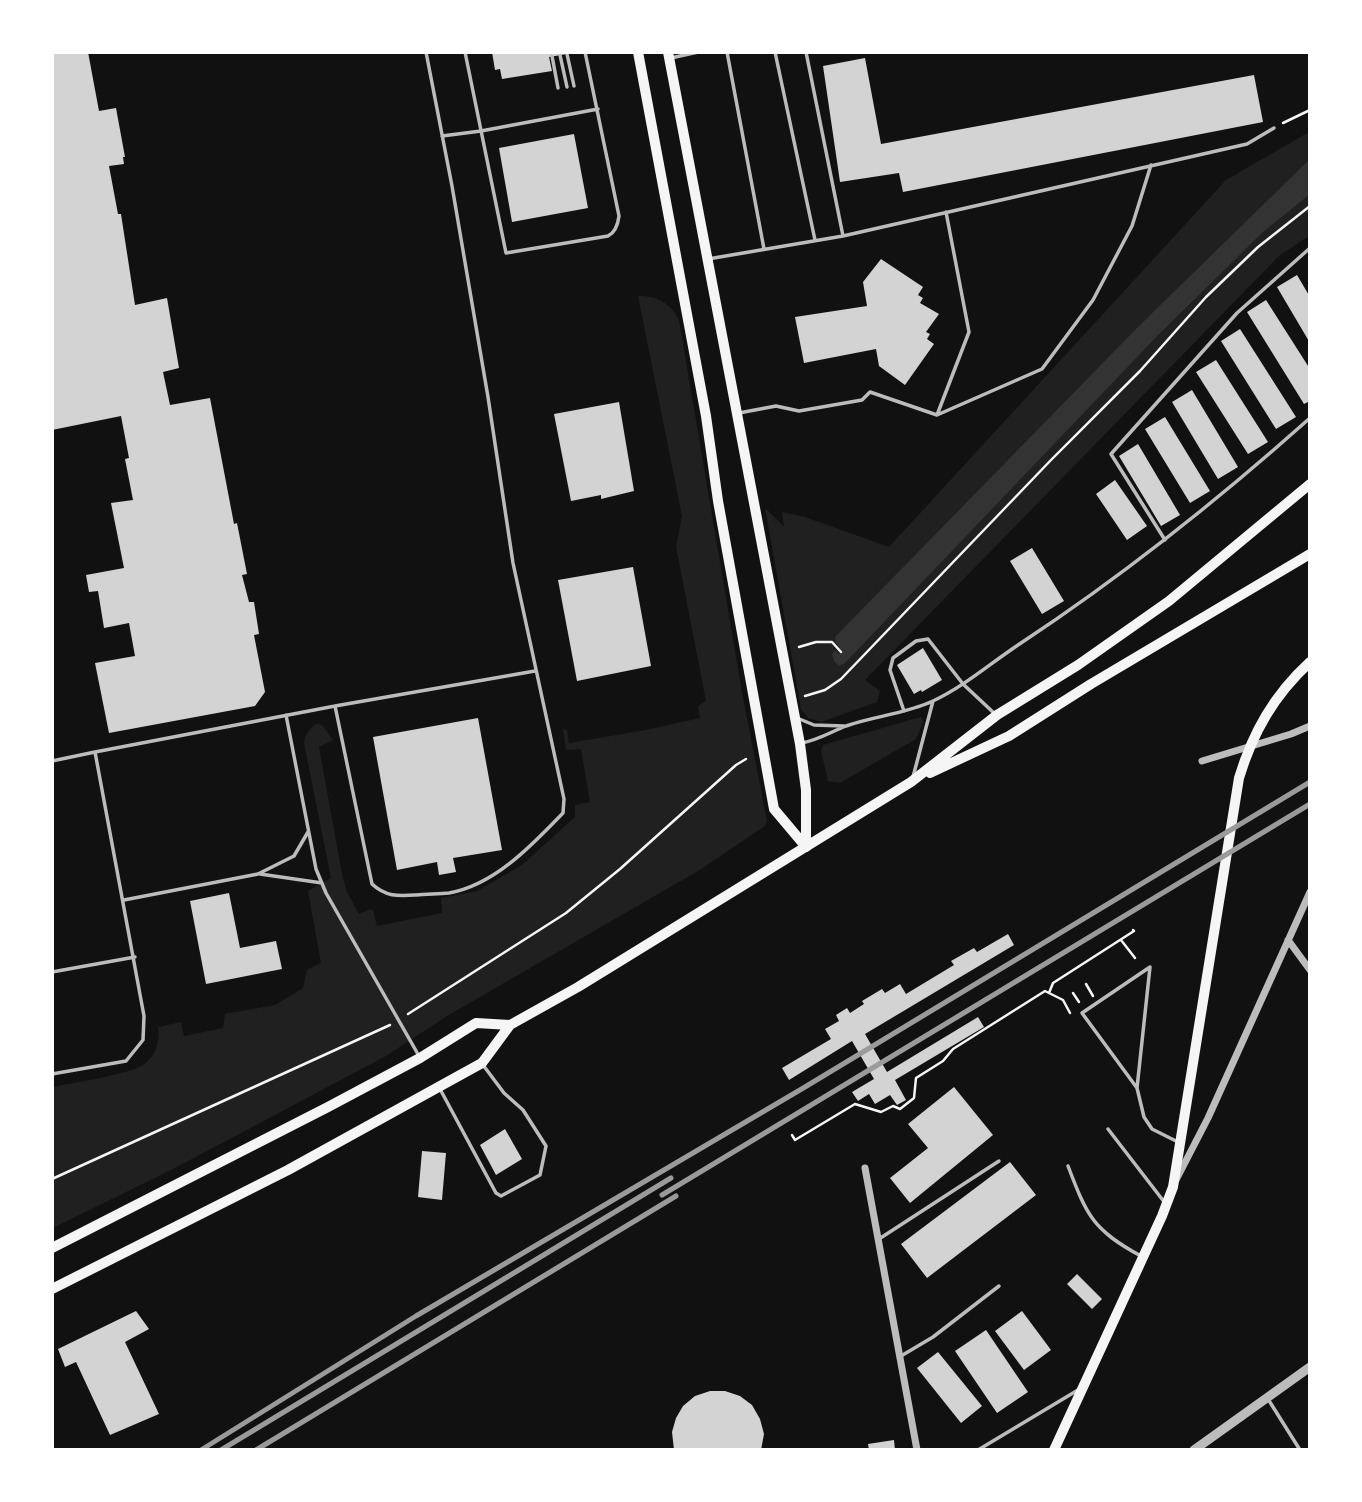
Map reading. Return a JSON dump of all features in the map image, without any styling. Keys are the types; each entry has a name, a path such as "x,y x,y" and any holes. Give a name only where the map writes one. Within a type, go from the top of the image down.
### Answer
{"main road":[{"path":"638,52 706,416 718,501 774,809 806,847"},
{"path":"669,55 800,744 806,790 806,847"},
{"path":"52,1289 288,1170 482,1063 510,1025 578,987 911,782 997,715 1077,665 1169,601 1310,484"},
{"path":"911,782 1009,736 1310,554"},
{"path":"1054,1450 1173,1186 1239,778 1257,728 1286,685 1310,662"},
{"path":"52,1248 420,1058 476,1023 510,1025"}],"street":[{"path":"1202,761 1310,726"},
{"path":"1173,1186 1208,1118 1310,892"},
{"path":"1288,940 1310,970"},
{"path":"865,1168 917,1450"},
{"path":"1198,1448 1310,1367"}],"lane":[{"path":"335,706 372,884 382,893 395,897 451,892 472,886 531,846 563,813 564,800 513,563 488,397 426,52"},
{"path":"464,52 506,253 608,236 615,230 619,216 585,52"},
{"path":"669,55 698,52"},
{"path":"727,52 764,249"},
{"path":"775,52 815,240"},
{"path":"806,52 843,236"},
{"path":"567,54 574,86"},
{"path":"560,55 567,87"},
{"path":"552,57 558,88"},
{"path":"442,136 598,109"},
{"path":"708,259 843,236 1247,144 1274,128"},
{"path":"737,413 776,406 799,411 862,400 870,392 937,415 1042,369 1093,300 1132,226 1151,165"},
{"path":"937,415 969,332 946,212"},
{"path":"1165,540 1111,454 1237,313 1310,248"},
{"path":"800,744 817,740 846,726 933,701 963,684 1077,606 1165,540 1310,418"},
{"path":"904,711 890,670 893,658 916,641 928,639 963,684 997,715"},
{"path":"52,761 286,715 535,671"},
{"path":"911,782 933,701"},
{"path":"286,715 316,869 420,1058"},
{"path":"794,717 814,725 846,726"},
{"path":"52,1074 126,1061 143,1040 144,1016 135,957 95,752"},
{"path":"124,900 258,874 294,856 309,830"},
{"path":"258,874 322,883"},
{"path":"52,972 135,957"},
{"path":"1137,1088 1082,1013 1150,967 1137,1088 1144,1117 1152,1129 1180,1143"},
{"path":"439,1087 496,1193 501,1196 540,1175 546,1146 523,1111 504,1093 482,1063"},
{"path":"1108,1129 1166,1205"},
{"path":"877,1240 999,1161"},
{"path":"1068,1166 1079,1195 1098,1227 1120,1245 1143,1257"},
{"path":"899,1357 933,1337 999,1286"},
{"path":"978,1450 1082,1388"},
{"path":"1267,1397 1300,1450"}],"path":[{"path":"1274,128 1310,110"},
{"path":"807,695 825,690 841,679 1140,371 1206,297 1258,247 1310,206"},
{"path":"799,647 816,642 832,642 841,652"},
{"path":"414,1011 566,913 746,759"},
{"path":"1049,993 1053,983 1134,932 1133,930"},
{"path":"1121,940 1135,958"},
{"path":"792,1135 795,1140 855,1104 881,1112 893,1106 900,1109 914,1098 916,1078 943,1061 953,1049 1045,991 1063,1000 1070,1013"},
{"path":"1073,993 1081,1006"},
{"path":"52,1179 386,1027"}],"shaded area":[{"path":"1309,132 1309,236 1280,255 865,680 880,691 877,702 821,722 808,718 801,709 765,508 784,527 782,512 805,517 889,547 1226,180"},
{"path":"1309,160 1309,195 1264,231 1159,334 844,664 839,666 832,654 835,650 839,654 842,651 835,637 1140,325"},
{"path":"638,296 652,297 663,302 679,320 742,692 767,821 765,826 698,871 447,1016 386,1056 175,1168 53,1228 53,1087 114,1075 143,1065 156,1048 158,1027 181,1022 184,1036 223,1028 225,1014 275,1005 303,988 307,970 321,963 308,891 331,878 304,743 309,730 316,724 322,725 333,740 319,747 347,892 359,914 373,910 377,926 442,913 441,898 477,891 522,865 575,817 575,805 590,802 581,749 566,750 563,729 567,730 569,743 700,718 698,706 706,701 676,547 682,516"},
{"path":"921,717 923,722 916,739 840,783 828,781 821,751 823,745"}],"building":[{"path":"52,52 88,52 99,111 116,108 125,157 124,164 109,166 118,214 121,214 135,305 167,298 179,368 163,372 170,405 210,398 234,524 237,523 247,574 242,575 249,602 254,602 259,634 254,635 265,692 255,706 109,733 95,663 135,656 129,623 104,628 98,591 89,592 86,575 124,568 111,503 133,500 125,459 129,458 121,416 52,430"},
{"path":"492,52 567,54 549,57 552,71 502,79 500,69 495,70"},
{"path":"865,58 881,144 1254,75 1263,122 903,192 899,173 840,182 823,66"},
{"path":"574,134 588,208 512,222 499,148"},
{"path":"881,259 923,287 918,295 923,298 920,303 939,314 926,332 930,334 927,339 934,344 905,385 879,366 876,349 804,363 795,317 867,306 863,282"},
{"path":"1297,275 1310,297 1310,343 1277,287"},
{"path":"1266,300 1310,369 1310,401 1304,404 1247,312"},
{"path":"1240,329 1296,417 1276,429 1221,341"},
{"path":"1216,360 1268,442 1248,454 1196,372"},
{"path":"1192,390 1238,467 1218,479 1172,402"},
{"path":"619,402 634,491 601,499 601,495 571,501 554,414"},
{"path":"1165,417 1210,491 1190,503 1145,429"},
{"path":"1138,444 1180,515 1161,526 1119,456"},
{"path":"1115,480 1147,526 1127,540 1096,494"},
{"path":"1032,548 1064,601 1042,614 1010,561"},
{"path":"633,567 651,666 577,681 558,580"},
{"path":"923,648 942,680 914,694 897,665"},
{"path":"478,718 502,850 453,858 456,872 439,875 437,862 397,870 373,737"},
{"path":"229,893 240,948 276,941 282,969 206,984 190,901"},
{"path":"1008,934 1014,945 865,1034 887,1072 978,1017 984,1027 895,1080 906,1100 897,1105 890,1095 875,1104 869,1094 858,1101 852,1092 874,1079 852,1041 789,1080 782,1068 831,1039 825,1029 839,1021 836,1015 847,1008 850,1013 864,1004 862,1001 882,989 885,993 900,984 906,994 954,965 951,961 974,948 977,952"},
{"path":"954,1087 993,1135 910,1203 890,1178 928,1148 908,1124"},
{"path":"505,1129 522,1159 496,1175 480,1145"},
{"path":"422,1151 446,1153 442,1200 418,1197"},
{"path":"1010,1162 1036,1195 927,1278 901,1244"},
{"path":"1077,1274 1102,1299 1092,1309 1067,1284"},
{"path":"136,1311 149,1329 125,1342 159,1414 110,1435 76,1362 65,1367 58,1349"},
{"path":"1022,1311 1051,1350 1024,1370 995,1331"},
{"path":"986,1330 1028,1392 997,1413 955,1351"},
{"path":"938,1352 982,1406 961,1423 917,1368"},
{"path":"710,1391 725,1391 740,1396 752,1405 764,1434 761,1450 674,1450 672,1432 683,1406 695,1396"},
{"path":"894,1440 895,1450 869,1450 868,1444"}],"railway":[{"path":"201,1450 416,1316 805,1087 1310,782"},
{"path":"662,1195 1310,804"},
{"path":"221,1450 671,1178"},
{"path":"256,1450 676,1196"}]}
